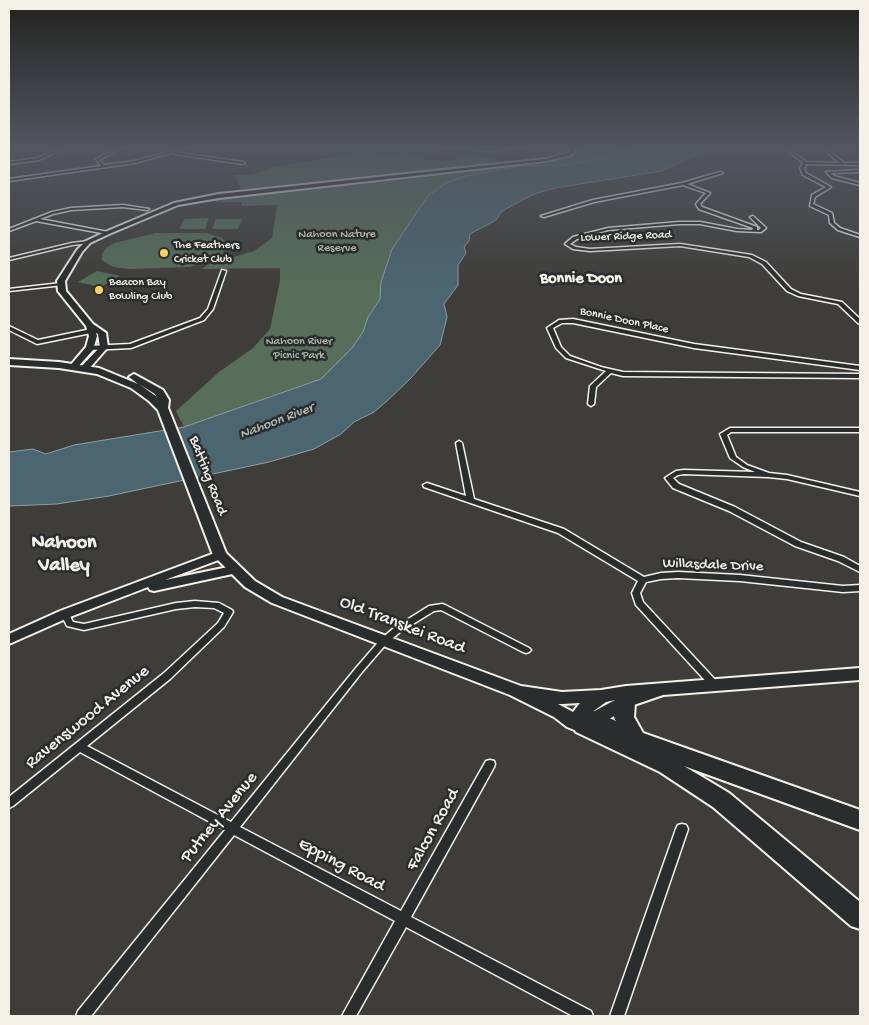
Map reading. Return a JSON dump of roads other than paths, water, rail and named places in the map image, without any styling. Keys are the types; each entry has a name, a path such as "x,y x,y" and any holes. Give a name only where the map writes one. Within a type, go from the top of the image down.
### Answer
{"highway":[{"path":"625,702 624,717 637,740"},
{"path":"578,718 860,820"},
{"path":"578,718 667,766 721,800 860,917"}],"main road":[{"name":"Batting Road","path":"9,362 81,366 99,371 135,386 163,409 220,555"},
{"name":"Old Transkei Road","path":"220,555 233,570 277,600 516,691 578,718"},
{"path":"516,691 562,698 860,674"},
{"path":"578,718 658,691"},
{"path":"578,718 602,696"}],"street":[{"path":"9,259 88,242 162,209 195,200 228,195"},
{"path":"543,216 623,195"},
{"path":"706,195 698,204 699,208 731,221 753,226 756,228 753,231 760,231 764,228 752,217"},
{"path":"815,195 811,205 831,214 835,226 860,236"},
{"path":"9,230 35,220 77,208 124,206 147,209"},
{"path":"35,220 107,233"},
{"name":"Lower Ridge Road","path":"753,231 723,228 697,222 679,223 608,229 575,238 567,243 572,248 590,250 680,245 750,256 764,263 792,292 837,302 850,311 860,322"},
{"path":"60,284 71,262 88,242"},
{"path":"90,348 131,346 202,319 210,309 224,271"},
{"path":"9,290 60,284"},
{"path":"60,284 90,329 93,340 81,366"},
{"name":"Bonnie Doon Place","path":"860,368 694,346 573,321 561,321 552,325 551,331 559,348 573,360 610,371 631,374 860,376"},
{"path":"9,328 37,342 90,329 102,333 104,347"},
{"path":"81,366 104,347"},
{"path":"805,361 820,376"},
{"path":"591,404 593,386 610,371"},
{"path":"768,475 738,462 727,446 723,434 730,430 860,430"},
{"path":"459,443 470,500"},
{"path":"860,494 787,476 684,472 676,473 669,478 676,486 728,507 798,544 842,559 860,569"},
{"path":"427,485 561,531 643,580"},
{"path":"9,639 65,614 220,555"},
{"path":"113,596 233,570"},
{"name":"Willasdale Drive","path":"717,687 642,607 636,593 643,580 661,576 740,578 843,590 860,588"},
{"name":"Ravenswood Avenue","path":"9,803 132,706 186,658 229,615 228,610 221,606 209,604 176,606 84,627 70,624 65,614"},
{"name":"Putney Avenue","path":"83,1016 384,641 419,615 432,608 442,607 526,650"},
{"name":"Epping Road","path":"79,747 586,1016"},
{"name":"Falcon Road","path":"349,1016 490,764"},
{"path":"617,1016 682,829"}],"water":[{"name":"Nahoon River","path":"532,195 502,211 496,220 470,234 469,241 464,247 466,253 458,265 458,285 444,304 447,317 440,345 410,379 374,412 354,422 341,434 314,449 269,462 109,496 57,504 9,506 9,452 33,449 46,454 74,445 184,427 321,379 352,348 363,332 368,317 380,299 381,282 392,249 428,196"}],"place":[{"name":"The Feathers Cricket Club","path":"164,253"},
{"name":"Beacon Bay Bowling Club","path":"99,290"}],"district":[{"name":"Bonnie Doon","path":"581,280"},
{"name":"Nahoon Valley","path":"64,556"}],"park label":[{"name":"Nahoon Nature Reserve","path":"337,242"},
{"name":"Nahoon River Picnic Park","path":"299,349"}]}
